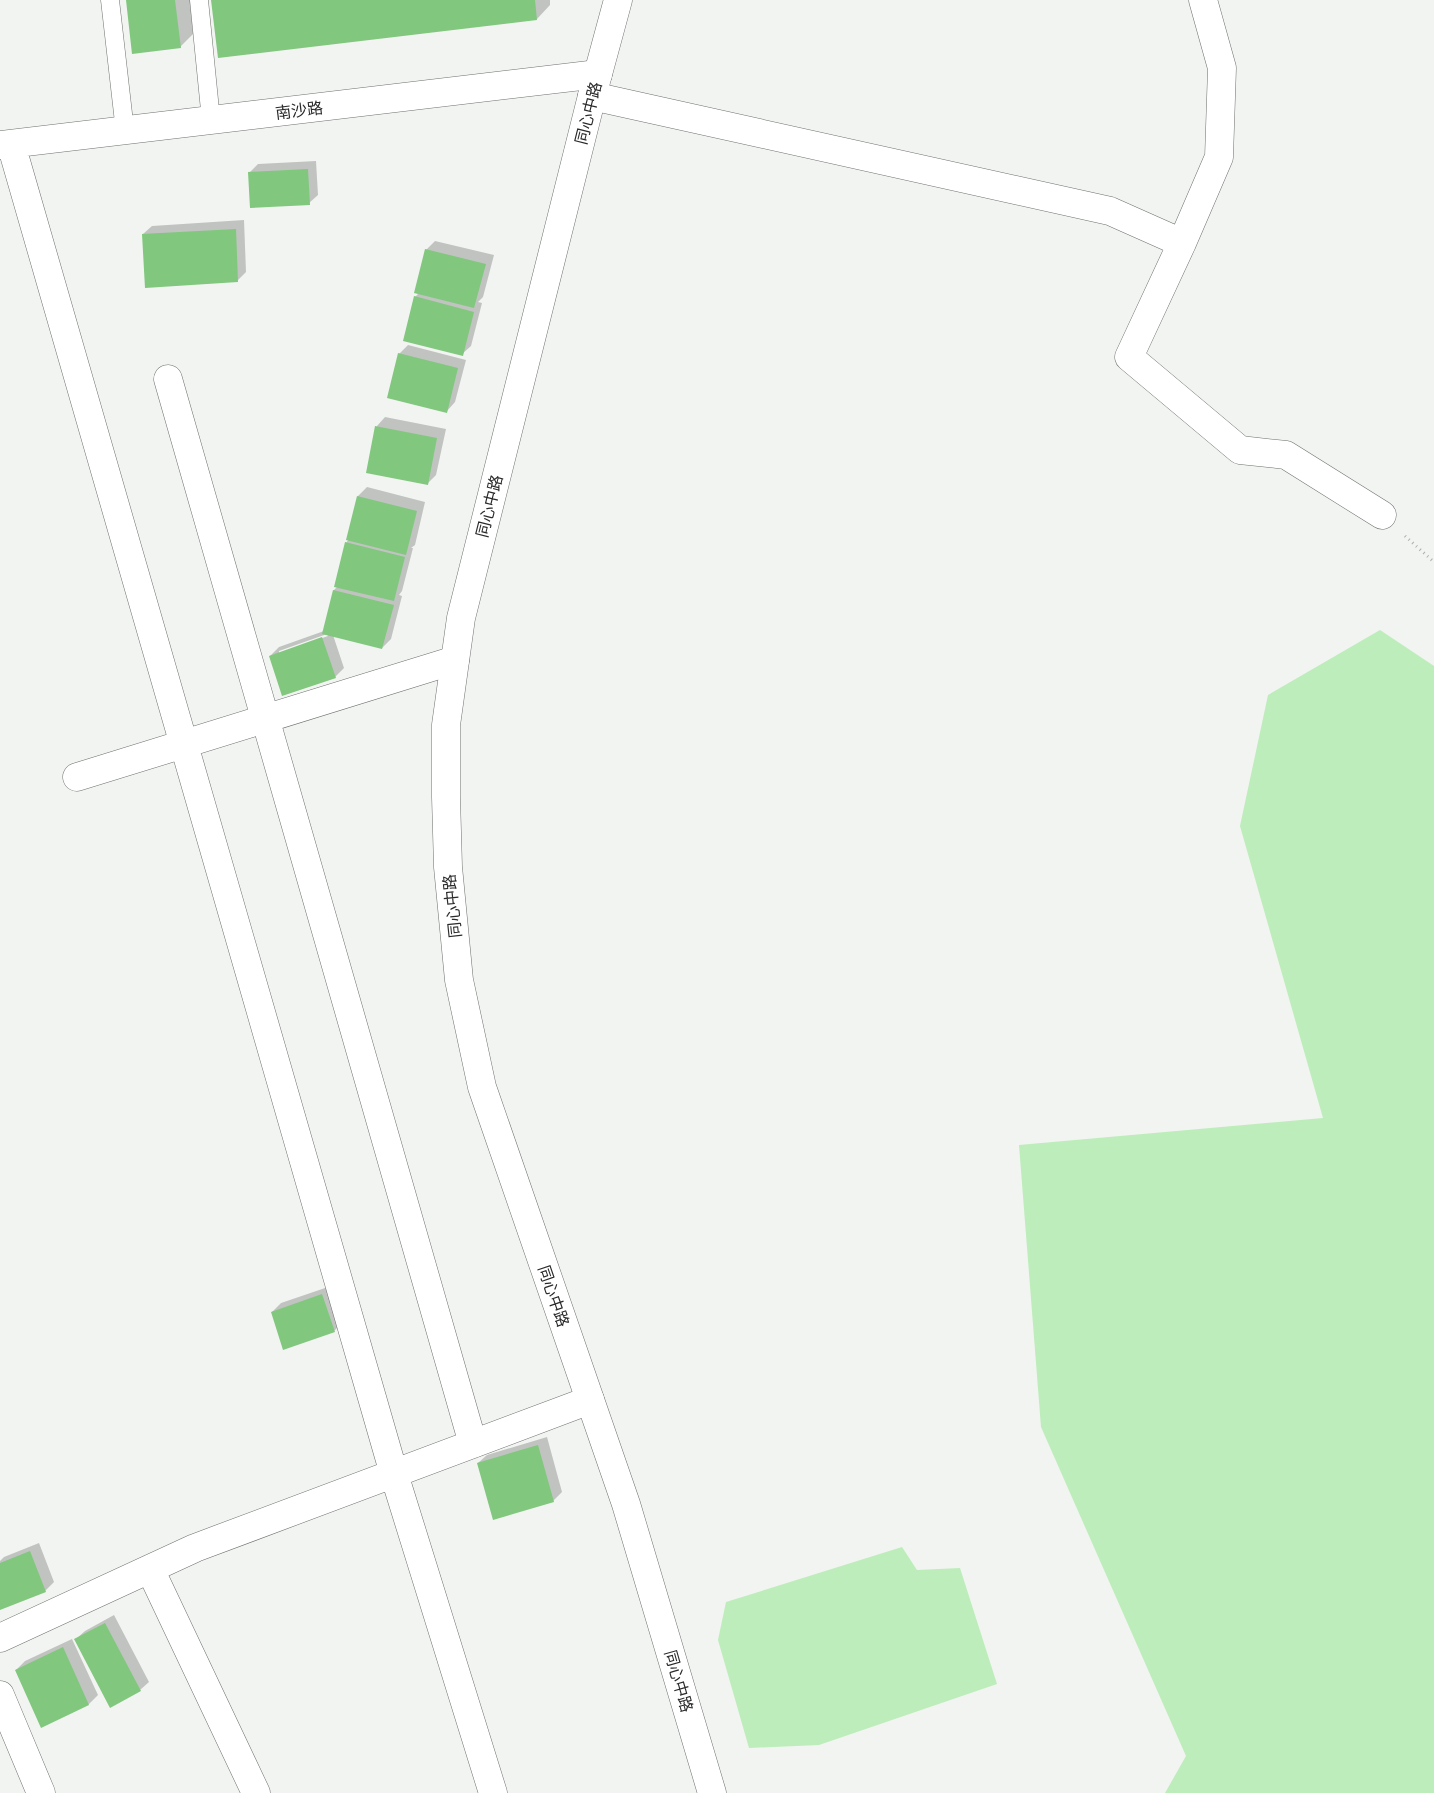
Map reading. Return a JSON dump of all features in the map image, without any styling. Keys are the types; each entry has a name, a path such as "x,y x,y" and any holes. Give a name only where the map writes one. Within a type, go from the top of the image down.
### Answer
{"street":[{"name":"同心中路","path":"618,0 461,618 446,725 448,867 459,980 482,1087 626,1504 712,1793"},
{"path":"1203,0 1222,68 1219,157 1129,358 1240,450 1286,455 1382,515"},
{"name":"南沙路","path":"6,145 211,120 595,85 1110,211 1182,243"},
{"path":"6,145 184,744 394,1474 493,1793"},
{"path":"168,378 473,1444"},
{"path":"77,777 455,660"},
{"path":"0,1638 196,1548 590,1400"},
{"path":"150,1569 256,1793"},
{"path":"0,1695 41,1793"}],"lane":[{"path":"110,0 125,130"},
{"path":"199,0 211,120"}],"path":[{"path":"1382,515 1434,562"}],"green space":[{"path":"1380,630 1434,666 1434,1793 1165,1793 1186,1756 1041,1427 1019,1145 1323,1118 1240,826 1268,695"},
{"path":"902,1547 917,1570 960,1568 997,1684 819,1745 749,1748 718,1640 726,1602"}],"building":[{"path":"126,0 175,0 181,48 132,54"},
{"path":"211,0 535,0 537,20 218,58"},
{"path":"308,169 310,205 250,208 248,172"},
{"path":"236,229 238,282 145,288 142,234"},
{"path":"425,249 486,264 474,308 414,293"},
{"path":"414,296 474,312 463,356 403,341"},
{"path":"398,353 458,368 447,413 387,398"},
{"path":"375,426 437,438 428,485 366,473"},
{"path":"357,496 417,511 406,555 346,540"},
{"path":"345,542 405,557 394,601 334,587"},
{"path":"333,590 394,605 382,649 322,634"},
{"path":"322,637 336,678 282,696 269,656"},
{"path":"322,1294 335,1332 283,1350 271,1312"},
{"path":"538,1445 554,1502 493,1520 477,1463"},
{"path":"30,1551 46,1592 0,1610 0,1563"},
{"path":"105,1623 141,1691 110,1708 74,1639"},
{"path":"63,1647 89,1705 41,1728 15,1670"}]}
